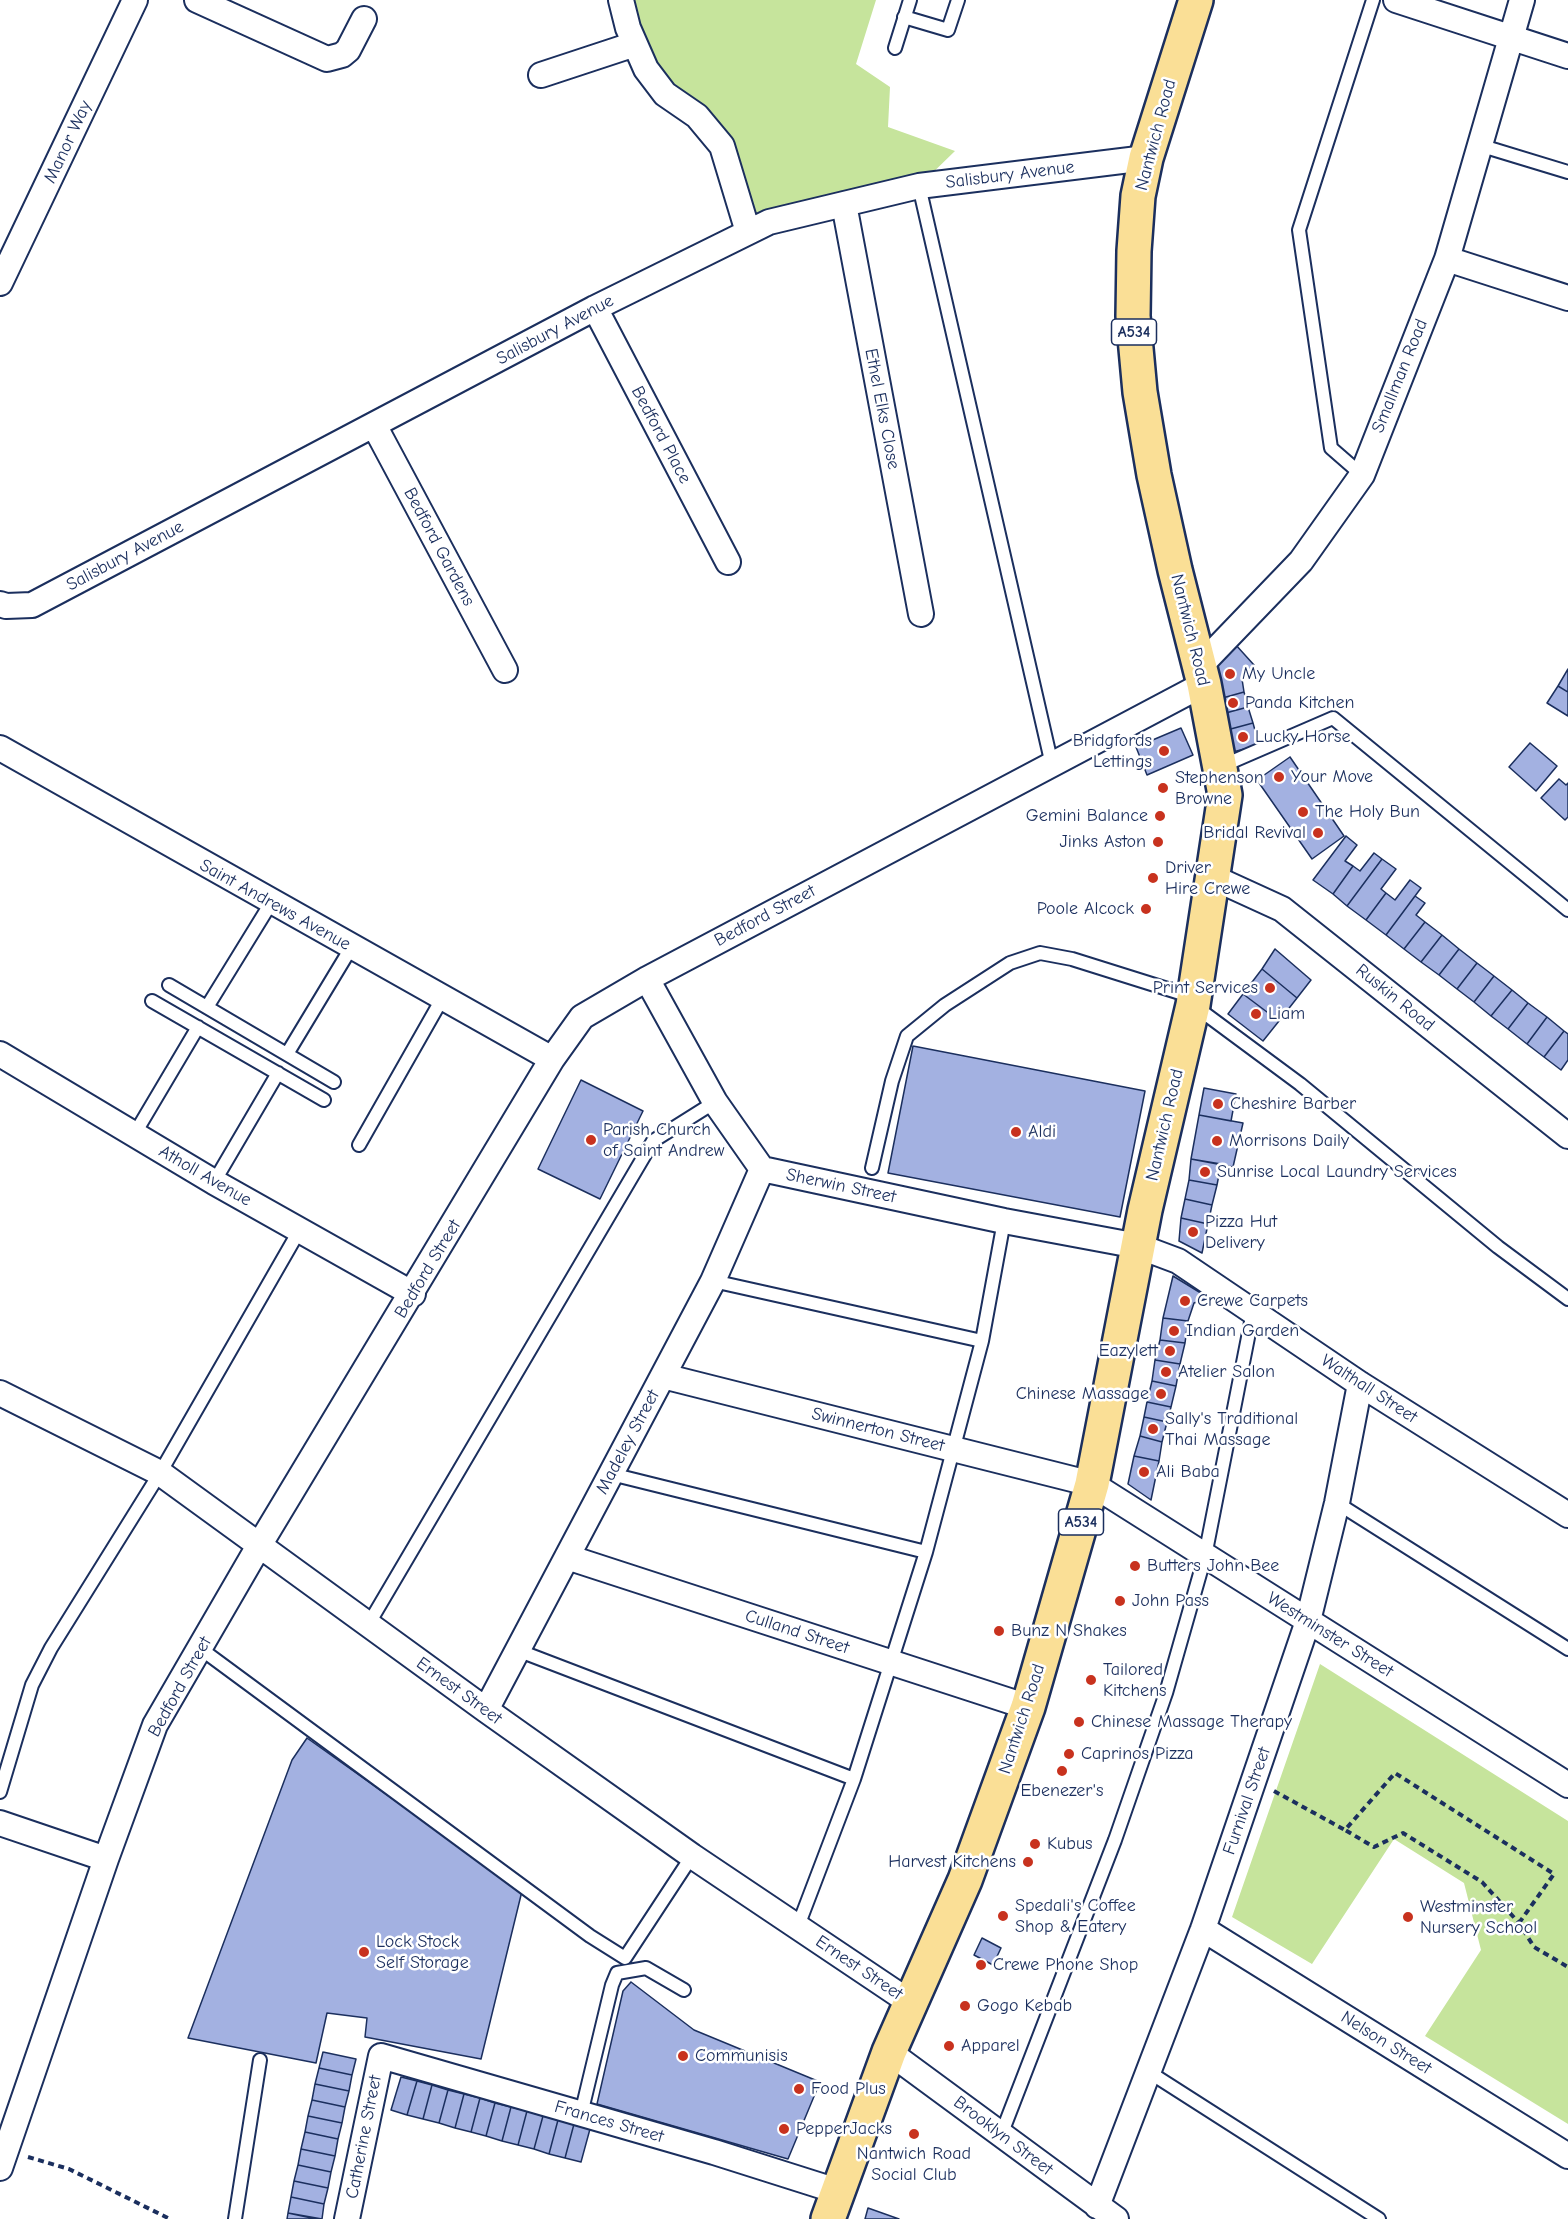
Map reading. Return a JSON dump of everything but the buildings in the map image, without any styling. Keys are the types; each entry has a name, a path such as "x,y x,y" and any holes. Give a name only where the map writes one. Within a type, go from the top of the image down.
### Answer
{"main road":[{"name":"Nantwich Road","path":"832,2205 889,2052 965,1880 1028,1707 1092,1484 1138,1246 1194,1001 1225,795 1202,675 1154,475 1135,354 1134,251 1138,196 1146,158 1196,0"}],"street":[{"name":"Manor Way","path":"0,283 135,0"},
{"path":"197,0 327,59 334,58 348,50 363,19"},
{"path":"621,0 628,28 646,69 665,94 698,117 722,146 748,232"},
{"path":"1396,0 1568,56"},
{"name":"Smallman Road","path":"1202,675 1301,561 1362,474 1447,259 1522,0"},
{"path":"541,75 635,44"},
{"name":"Salisbury Avenue","path":"0,604 6,606 32,605 595,308 769,222 919,186 1146,158"},
{"name":"Ethel Elks Close","path":"844,204 921,614"},
{"path":"1447,259 1568,298"},
{"name":"Bedford Place","path":"595,308 728,562"},
{"name":"Bedford Gardens","path":"374,425 505,670"},
{"name":"Bedford Street","path":"3,2159 106,1859 155,1725 260,1544 413,1294 552,1059 582,1017 647,979 1052,765 1202,675"},
{"name":"Saint Andrews Avenue","path":"0,748 271,903 552,1059"},
{"name":"Ruskin Road","path":"1212,877 1282,909 1568,1136"},
{"name":"Sherwin Street","path":"647,979 715,1102 762,1169 1004,1221 1138,1246"},
{"name":"Atholl Avenue","path":"0,1054 214,1182 413,1294"},
{"name":"Madeley Street","path":"486,1710 713,1281 762,1169"},
{"name":"Walthall Street","path":"1138,1246 1178,1261 1360,1384 1568,1515"},
{"name":"Swinnerton Street","path":"663,1376 1092,1484"},
{"name":"Furnival Street","path":"1107,2213 1149,2072 1203,1929 1308,1621 1337,1503 1360,1384"},
{"name":"Ernest Street","path":"0,1393 160,1473 486,1710 692,1856 911,2003"},
{"name":"Westminster Street","path":"1092,1484 1568,1785"},
{"name":"Culland Street","path":"567,1557 1028,1707"},
{"path":"0,1823 106,1859"},
{"name":"Nelson Street","path":"1203,1929 1568,2156"},
{"name":"Brooklyn Street","path":"889,2052 1107,2213"},
{"name":"Frances Street","path":"381,2056 581,2114 832,2205"},
{"name":"Catherine Street","path":"348,2219 381,2056"}],"lane":[{"path":"895,48 910,0"},
{"path":"904,17 948,30 958,0"},
{"path":"1362,474 1331,448 1299,230 1373,0"},
{"path":"1479,145 1568,172"},
{"path":"919,186 1052,765"},
{"path":"1219,767 1333,718 1568,910"},
{"path":"207,1007 271,903"},
{"path":"287,1054 351,948"},
{"path":"872,1168 892,1081 907,1036 945,1005 1010,963 1040,953 1072,958 1194,1001 1300,1084 1498,1247 1568,1299"},
{"path":"169,985 334,1082"},
{"path":"359,1145 442,999"},
{"path":"152,1001 324,1100"},
{"path":"134,1135 198,1027"},
{"path":"214,1182 278,1073"},
{"path":"368,1625 653,1141 715,1102"},
{"path":"798,1926 854,1779 926,1552 982,1341 1004,1221"},
{"path":"0,1792 32,1684 51,1648 160,1473 299,1231"},
{"path":"713,1281 982,1341"},
{"path":"1001,2135 1144,1764 1205,1556 1253,1312"},
{"path":"611,1474 926,1552"},
{"path":"1337,1503 1568,1649"},
{"path":"201,1649 590,1936 625,1958 692,1856"},
{"path":"517,1650 854,1779"},
{"path":"581,2114 612,1985 617,1973 646,1968 684,1990"},
{"path":"235,2219 260,2060"},
{"path":"1149,2072 1379,2219"}],"path":[{"path":"1345,1830 1395,1773 1554,1874 1519,1923"},
{"path":"1253,1780 1374,1846 1403,1833 1482,1882 1519,1923 1534,1947 1568,1967"},
{"path":"3,2159 69,2169 170,2219"}],"green space":[{"path":"623,0 876,0 856,64 890,87 888,127 955,151 919,186 748,232 722,146 665,94"},
{"path":"1320,1664 1568,1821 1568,2124 1425,2036 1481,1950 1464,1883 1394,1839 1312,1964 1232,1917"}],"place":[{"name":"My Uncle","path":"1230,674"},
{"name":"Panda Kitchen","path":"1233,703"},
{"name":"Lucky Horse","path":"1243,737"},
{"name":"Bridgfords Lettings","path":"1164,751"},
{"name":"Your Move","path":"1279,777"},
{"name":"Stephenson Browne","path":"1163,788"},
{"name":"The Holy Bun","path":"1303,812"},
{"name":"Gemini Balance","path":"1160,816"},
{"name":"Bridal Revival","path":"1318,833"},
{"name":"Jinks Aston","path":"1158,842"},
{"name":"Driver Hire Crewe","path":"1153,878"},
{"name":"Poole Alcock","path":"1146,909"},
{"name":"Print Services","path":"1270,988"},
{"name":"Liam","path":"1256,1014"},
{"name":"Cheshire Barber","path":"1218,1104"},
{"name":"Aldi","path":"1016,1132"},
{"name":"Parish Church of Saint Andrew","path":"591,1140"},
{"name":"Morrisons Daily","path":"1217,1141"},
{"name":"Sunrise Local Laundry Services","path":"1205,1172"},
{"name":"Pizza Hut Delivery","path":"1193,1232"},
{"name":"Crewe Carpets","path":"1185,1301"},
{"name":"Indian Garden","path":"1174,1331"},
{"name":"Eazylett","path":"1170,1351"},
{"name":"Atelier Salon","path":"1166,1372"},
{"name":"Chinese Massage","path":"1161,1394"},
{"name":"Sally's Traditional Thai Massage","path":"1153,1429"},
{"name":"Ali Baba","path":"1144,1472"},
{"name":"Butters John Bee","path":"1135,1566"},
{"name":"John Pass","path":"1120,1601"},
{"name":"Bunz N Shakes","path":"999,1631"},
{"name":"Tailored Kitchens","path":"1091,1680"},
{"name":"Chinese Massage Therapy","path":"1079,1722"},
{"name":"Caprinos Pizza","path":"1069,1754"},
{"name":"Ebenezer's","path":"1062,1771"},
{"name":"Kubus","path":"1035,1844"},
{"name":"Harvest Kitchens","path":"1028,1862"},
{"name":"Spedali's Coffee Shop & Eatery","path":"1003,1916"},
{"name":"Westminster Nursery School","path":"1408,1917"},
{"name":"Lock Stock Self Storage","path":"364,1952"},
{"name":"Crewe Phone Shop","path":"981,1965"},
{"name":"Gogo Kebab","path":"965,2006"},
{"name":"Apparel","path":"949,2046"},
{"name":"Communisis","path":"683,2056"},
{"name":"Food Plus","path":"799,2089"},
{"name":"PepperJacks","path":"784,2129"},
{"name":"Nantwich Road Social Club","path":"914,2134"}]}
